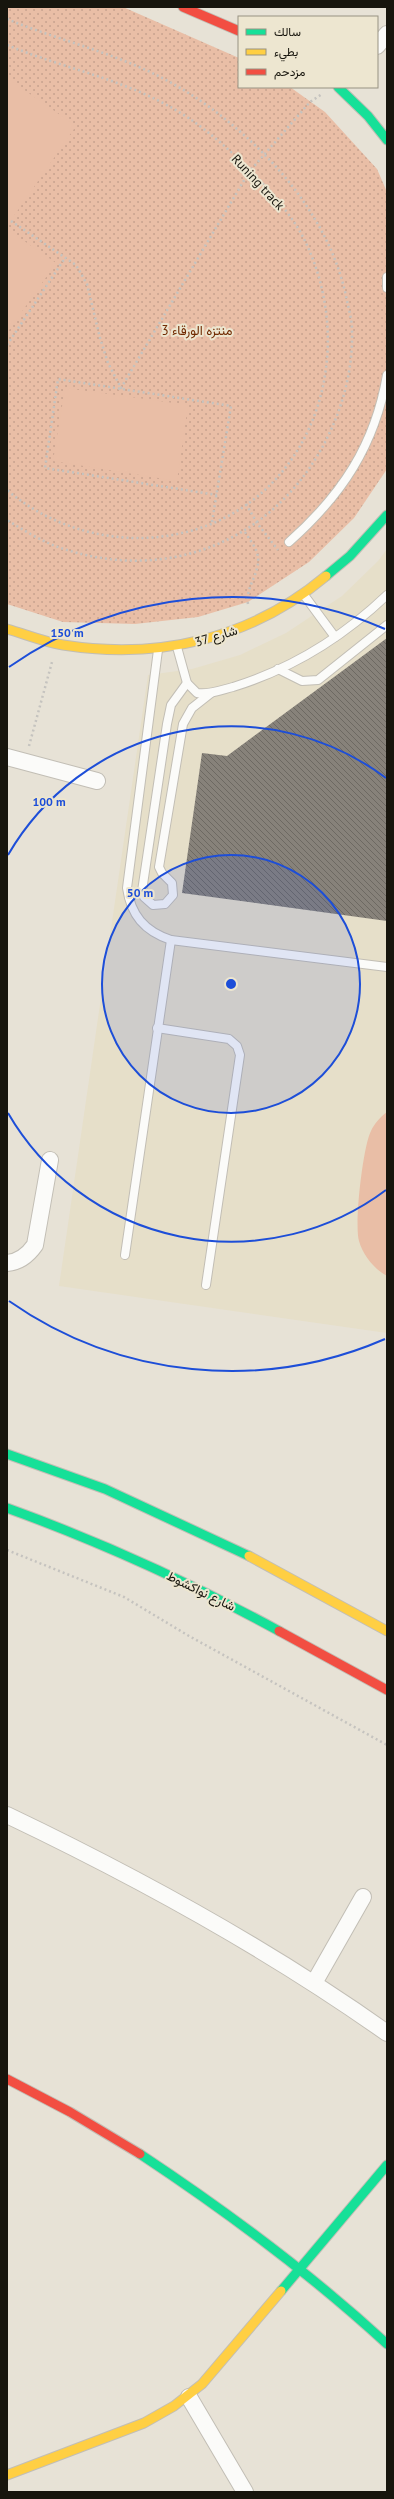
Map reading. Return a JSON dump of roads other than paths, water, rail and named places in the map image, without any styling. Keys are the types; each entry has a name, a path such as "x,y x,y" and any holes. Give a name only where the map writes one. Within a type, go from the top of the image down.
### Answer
{"street":[{"path":"183,7 238,30"},
{"path":"378,45 387,34"},
{"path":"341,88 368,116 387,140"},
{"name":"شارع 37","path":"7,629 57,645 97,650 158,650 178,647 217,637 255,623 304,595 346,562 365,543 387,515"},
{"path":"7,757 97,781"},
{"path":"7,1263 20,1260 29,1254 35,1245 50,1160"},
{"path":"7,1454 100,1488 228,1546 387,1631"},
{"name":"شارع نواكشوط","path":"7,1508 78,1534 205,1591 387,1690"},
{"path":"7,1816 66,1843 188,1908 314,1983 387,2033"},
{"path":"314,1983 363,1898"},
{"path":"7,2079 63,2108 145,2158 224,2212 340,2302 387,2344"},
{"path":"7,2475 144,2423 160,2416 189,2397 202,2384 387,2165"},
{"path":"189,2397 244,2492"}],"lane":[{"path":"387,277 387,288"},
{"path":"289,542 325,508 358,462 373,429 384,395 387,375"},
{"path":"304,595 335,637"},
{"path":"178,647 187,683 197,693 211,693 278,669 335,637 387,595"},
{"path":"278,669 302,681 318,680 387,625"},
{"path":"158,650 127,888 129,902 140,921 157,935 170,940 387,967"},
{"path":"187,683 171,705 167,724 142,891 144,897 153,905 165,904 173,895 174,889 172,883 162,873 159,867 180,732 190,712 211,693"},
{"path":"125,1255 170,940"},
{"path":"157,1028 229,1039 237,1046 240,1055 206,1285"},
{"path":"7,1515 22,1513"}],"park label":[{"name":"منتزه الورقاء 3","path":"197,330"}]}
